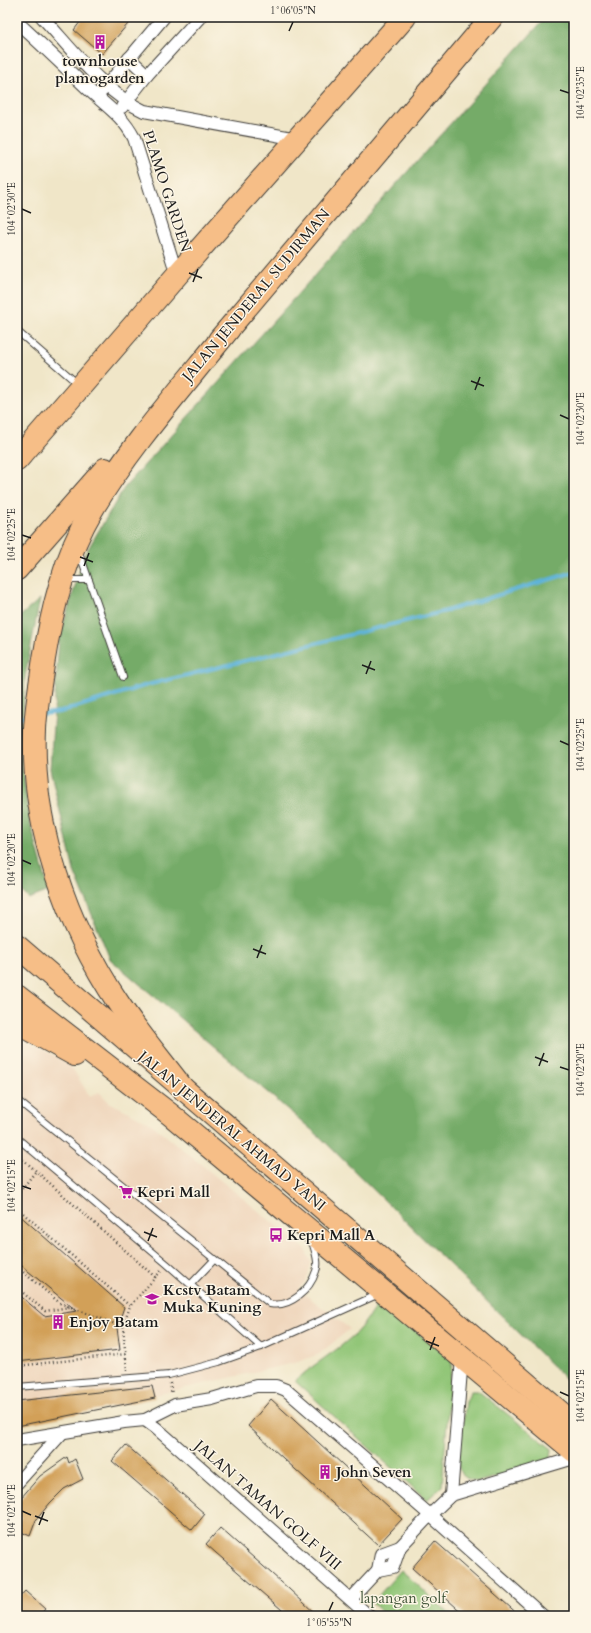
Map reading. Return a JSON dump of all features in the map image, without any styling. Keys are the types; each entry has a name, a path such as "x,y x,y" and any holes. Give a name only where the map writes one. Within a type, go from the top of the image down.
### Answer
{"highway":[{"path":"17,460 177,275 405,17"},
{"name":"JALAN JENDERAL SUDIRMAN","path":"17,569 229,329 492,17"},
{"path":"184,1090 119,1004 82,938 66,901 51,863 42,822 36,760 35,729 48,632 62,580 76,544 91,512 120,468 229,329"},
{"name":"JALAN JENDERAL AHMAD YANI","path":"17,946 574,1424"},
{"name":"JALAN JENDERAL AHMAD YANI","path":"17,996 171,1115 309,1232 574,1451"},
{"path":"17,1023 70,1052 171,1115"},
{"path":"253,1185 270,1163"}],"street":[{"name":"PLAMO GARDEN","path":"42,17 107,85 126,101 144,111 298,139"},
{"path":"97,96 164,17"},
{"path":"118,113 147,75 200,17"},
{"name":"PLAMO GARDEN","path":"17,22 97,96 118,113 128,126 134,138 177,275"},
{"path":"129,58 147,75"},
{"path":"451,1496 462,1358"},
{"path":"17,1440 124,1422 145,1420 175,1405 212,1399 256,1386 276,1386 286,1390 430,1515 543,1616"},
{"name":"JALAN TAMAN GOLF VIII","path":"145,1420 156,1428 369,1616"},
{"path":"17,1483 62,1433"},
{"path":"351,1599 378,1570 393,1567 400,1547 430,1515 451,1496 574,1458"}],"lane":[{"path":"17,331 81,386"},
{"path":"76,544 123,676"},
{"path":"62,580 89,580"},
{"path":"17,1100 264,1301 276,1306 286,1305 306,1288 317,1271 317,1260 309,1232"},
{"path":"17,1138 191,1284 261,1347"},
{"path":"191,1284 214,1260"},
{"path":"17,1387 127,1377 169,1375 219,1362 261,1347 382,1292"}],"path":[{"path":"17,1154 155,1277"},
{"path":"17,1195 36,1171"},
{"path":"17,1208 130,1306"},
{"path":"127,1377 123,1327 130,1306 167,1264"},
{"path":"17,1267 60,1303 123,1327"},
{"path":"17,1288 44,1311 70,1307"},
{"path":"17,1366 126,1354"},
{"path":"169,1375 175,1405"}],"shaded area":[{"name":"Kepri Mall","path":"17,1036 69,1063 90,1097 99,1092 109,1102 150,1123 305,1249 311,1262 308,1276 298,1289 350,1329 319,1354 298,1362 159,1394 17,1423"}],"green space":[{"path":"546,17 574,17 574,1387 319,1136 110,959 74,871 50,769 59,639 85,554 124,488"},
{"path":"40,599 25,677 20,752 31,826 49,891 29,899 17,886 17,619"},
{"path":"379,1302 452,1359 442,1486 427,1500 295,1381 354,1335"},
{"path":"471,1391 478,1391 552,1449 551,1457 547,1463 477,1482 466,1478 459,1469 458,1460 466,1402"},
{"name":"lapangan golf","path":"401,1570 452,1616 387,1616 372,1603"}],"building":[{"name":"townhouse plamogarden","path":"84,17 134,17 102,54 74,30"},
{"path":"17,1213 124,1307 117,1328 120,1350 17,1362 17,1293 44,1316 77,1311 17,1262"},
{"path":"152,1386 155,1398 17,1426 17,1401"},
{"name":"John Seven","path":"271,1399 402,1519 378,1545 248,1426"},
{"path":"126,1445 205,1514 192,1530 112,1461"},
{"path":"67,1457 69,1463 75,1459 83,1479 64,1489 50,1503 36,1520 30,1536 17,1530 17,1525 21,1517 17,1515 17,1504 20,1499 40,1476"},
{"path":"220,1528 318,1616 289,1616 216,1553 206,1544"},
{"path":"435,1541 520,1616 466,1616 412,1568"},
{"path":"25,1591 45,1609 39,1616 21,1616 17,1612 17,1600"}],"waterway":[{"path":"43,714 60,712 147,685 446,611 574,572"},
{"path":"17,717 29,716"}],"place":[{"name":"townhouse plamogarden","path":"100,42"},
{"name":"Kepri Mall","path":"126,1192"},
{"name":"Kepri Mall A","path":"276,1235"},
{"name":"Kcstv Batam Muka Kuning","path":"152,1299"},
{"name":"Enjoy Batam","path":"58,1322"},
{"name":"John Seven","path":"325,1472"}]}
